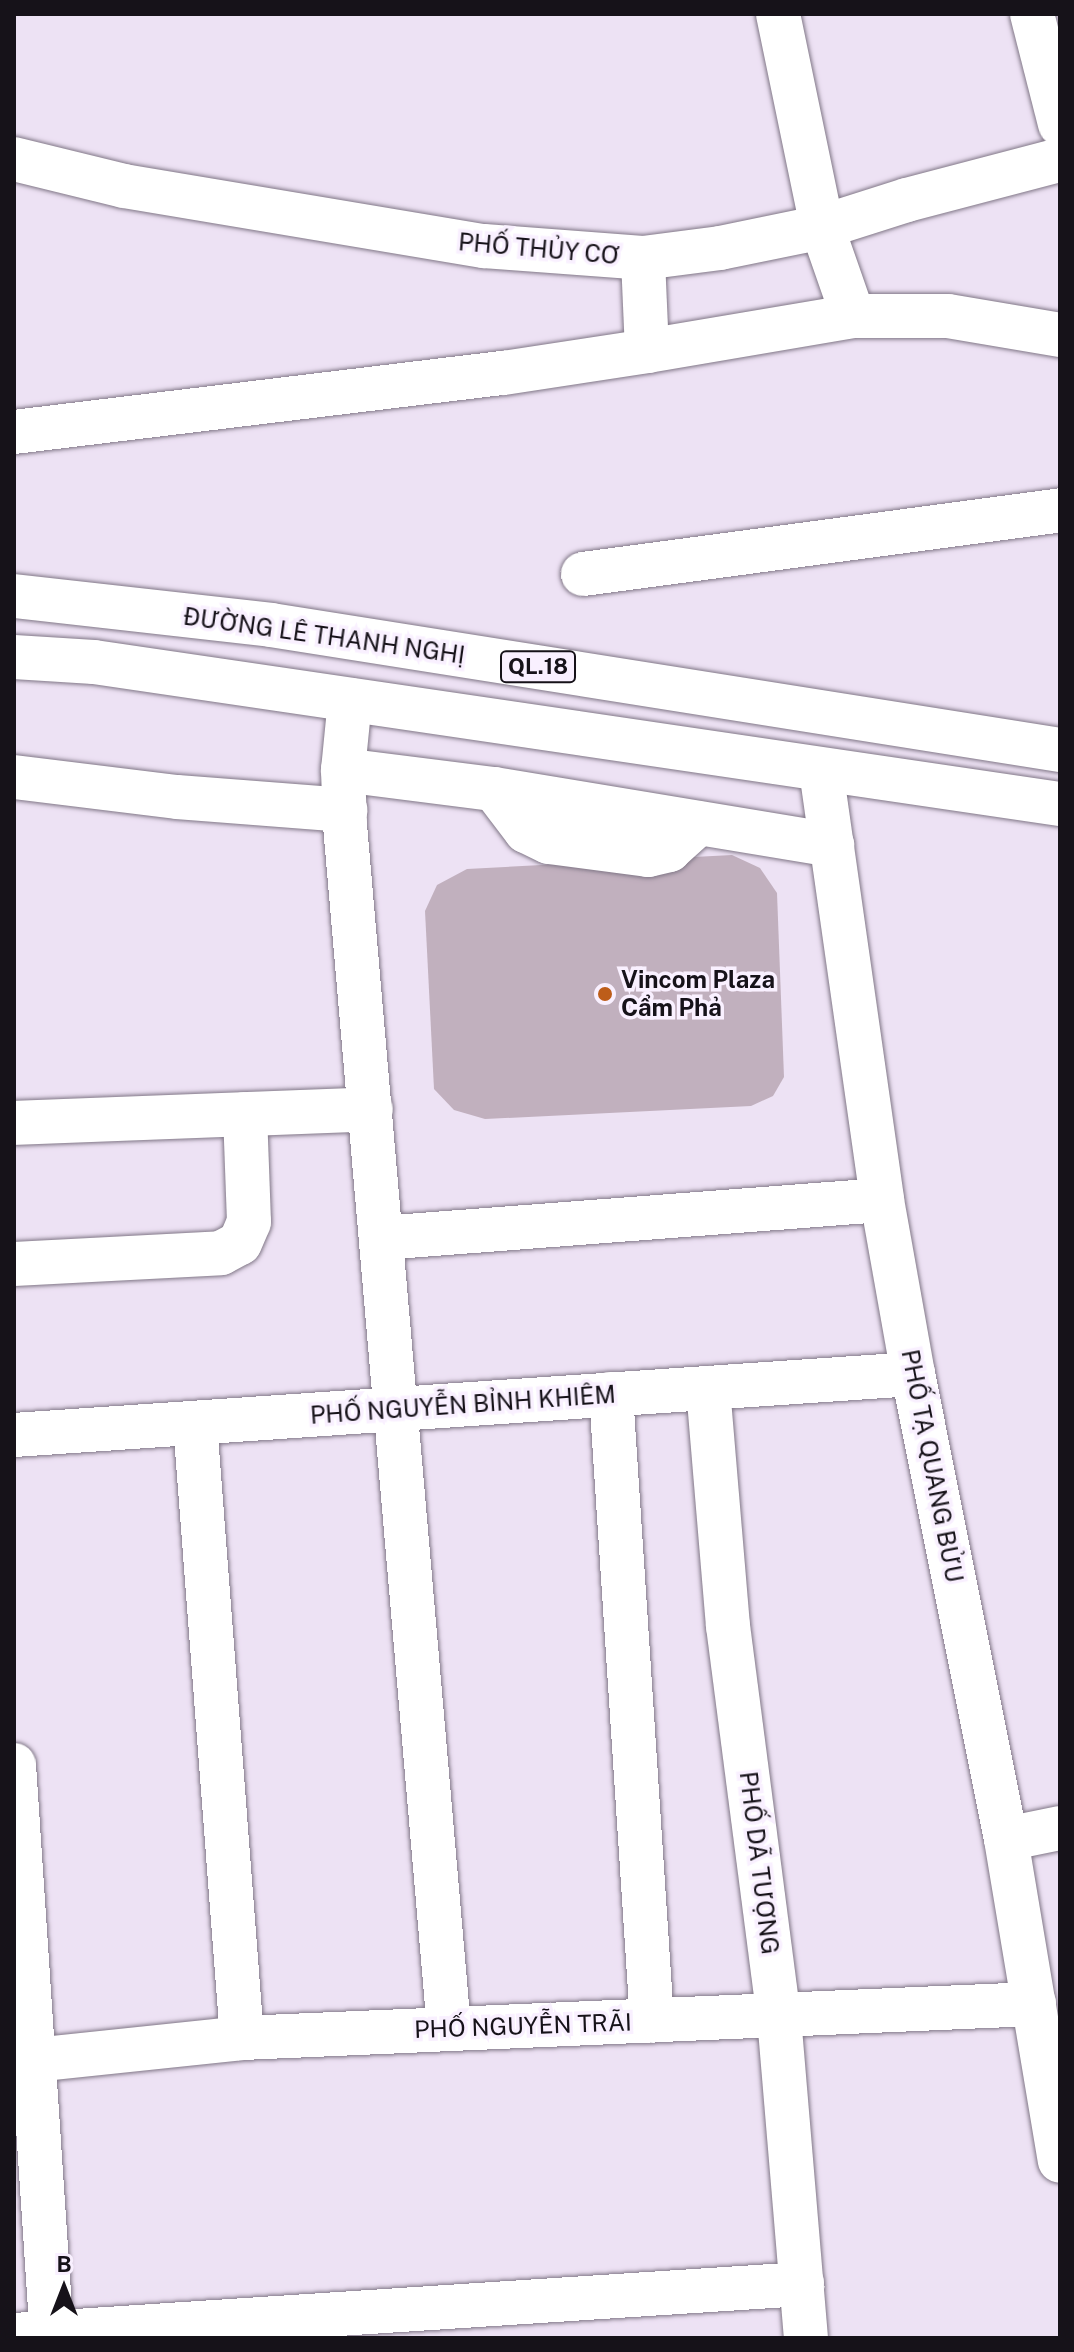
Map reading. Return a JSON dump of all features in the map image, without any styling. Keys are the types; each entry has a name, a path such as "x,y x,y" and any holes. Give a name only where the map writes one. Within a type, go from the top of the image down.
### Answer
{"main road":[{"path":"778,14 818,138 853,316"},
{"path":"806,14 818,138"},
{"path":"1032,14 1060,124"},
{"name":"PHỐ THỦY CƠ","path":"14,159 124,186 484,246 643,258 720,248 836,223 907,200 1060,160"},
{"path":"643,258 647,351"},
{"path":"14,432 504,373 853,316 948,316 1060,335"},
{"path":"583,574 1060,510"},
{"name":"ĐƯỜNG LÊ THANH NGHỊ","path":"14,596 271,625 1060,750"},
{"path":"14,657 94,662 1060,804"},
{"path":"350,700 344,790 449,2028"},
{"name":"PHỐ TẠ QUANG BỬU","path":"821,770 882,1200 913,1374 1006,1839 1060,2160"},
{"path":"14,777 177,797 344,790 494,789 526,831 549,842 648,855 669,850 699,823 832,845"},
{"path":"14,1123 371,1109"},
{"path":"14,1264 221,1253 240,1243 249,1222 245,1114"},
{"path":"381,1238 882,1200"},
{"name":"PHỐ NGUYỄN BỈNH KHIÊM","path":"14,1435 913,1374"},
{"name":"PHỐ DÃ TƯỢNG","path":"708,1388 728,1626 779,2017 806,2338"},
{"path":"611,1394 652,2021"},
{"path":"195,1423 242,2038"},
{"path":"14,1765 39,2335 802,2284"},
{"path":"1006,1839 1060,1828"},
{"name":"PHỐ NGUYỄN TRÃI","path":"25,2060 242,2038 1034,2004"}],"building":[{"name":"Vincom Plaza Cẩm Phả","path":"732,855 760,868 777,893 784,1077 773,1096 751,1106 485,1119 454,1110 434,1089 425,911 437,885 467,869"}],"place":[{"name":"Vincom Plaza Cẩm Phả","path":"605,994"}]}
